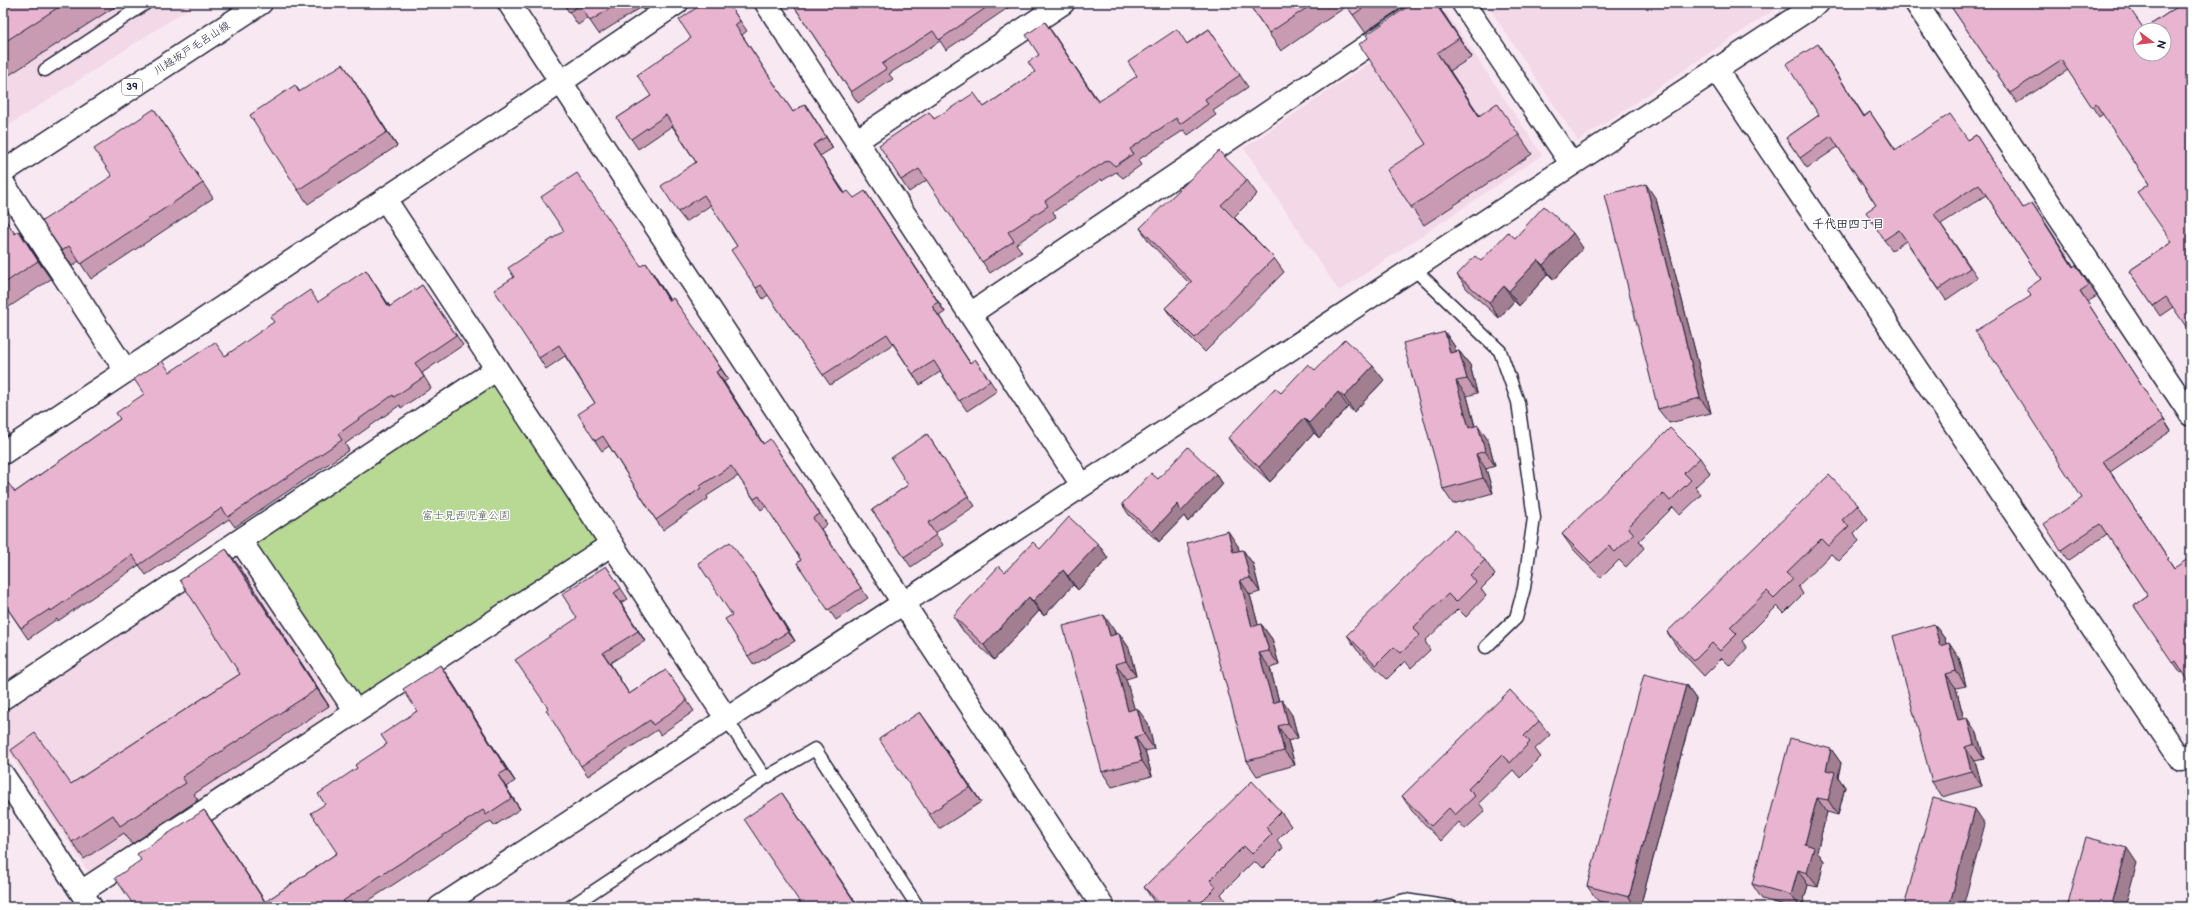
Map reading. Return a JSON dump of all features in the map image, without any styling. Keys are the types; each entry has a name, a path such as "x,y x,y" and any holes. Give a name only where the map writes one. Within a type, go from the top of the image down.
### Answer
{"street":[{"name":"川越坂戸毛呂山線","path":"3,172 261,3"},
{"path":"509,3 1103,907"},
{"path":"3,453 561,82 677,3"},
{"path":"766,3 1082,485"},
{"path":"856,141 1063,3"},
{"path":"970,314 1431,3"},
{"path":"1463,3 1571,163"},
{"path":"440,907 1571,163 1717,71 1818,3"},
{"path":"1916,3 2191,415"},
{"path":"1717,71 2181,760 2191,754"},
{"path":"3,183 126,371"},
{"path":"385,199 726,718"},
{"path":"3,698 497,369"},
{"path":"240,540 356,712"},
{"path":"3,775 86,899 356,712 612,544"}],"lane":[{"path":"45,70 146,3"},
{"path":"1413,268 1500,351 1518,402 1534,518 1524,588 1516,618 1486,647"},
{"path":"726,718 764,778"},
{"path":"570,907 764,778 815,749 918,907"},
{"path":"1378,907 1405,900 1451,907"}],"shaded area":[{"path":"3,3 197,3 3,129"},
{"path":"1486,3 1784,3 1578,141"},
{"path":"1446,12 1542,155 1339,291 1244,148"},
{"path":"237,557 338,709 90,874 3,743 3,713"}],"green space":[{"name":"富士見西児童公園","path":"497,369 612,544 356,712 240,540"}],"building":[{"path":"3,3 65,3 3,43"},
{"path":"563,3 619,3 590,21 580,5 569,12"},
{"path":"703,3 728,3 740,21 735,25 793,112 805,104 826,137 813,145 844,194 848,191 854,198 865,191 938,302 932,306 970,363 975,359 990,381 959,401 934,361 913,374 887,334 823,375 761,285 756,288 731,250 737,246 704,195 678,212 661,186 696,162 666,115 631,139 617,118 651,96 637,75 691,38 679,20"},
{"path":"792,3 993,3 939,40 933,31 882,64 886,69 851,92"},
{"path":"1248,3 1314,3 1269,33"},
{"path":"1345,3 1370,3 1353,15"},
{"path":"1413,3 1435,3 1459,38 1437,53 1479,116 1497,103 1519,135 1411,207 1387,170 1426,144 1359,44 1368,38 1366,35"},
{"path":"1959,3 2126,3 2139,22 2132,22 2132,62 2172,62 2172,22 2154,22 2183,3 2191,3 2191,334 2166,297 2153,306 2129,271 2172,242 2137,192 2149,184 2096,104 2092,107 2061,60 2010,93 1952,8"},
{"path":"1045,22 1098,102 1137,76 1128,62 1177,29 1187,44 1209,29 1240,75 1205,99 1208,104 1180,124 1176,118 1130,149 1133,154 1115,166 1108,160 1094,169 1093,168 1045,201 1048,206 1008,232 1014,241 982,262 919,169 901,180 879,145 929,112 934,119 974,93 984,107 1035,72 1028,62 1039,55 1026,35"},
{"path":"1818,44 1864,117 1870,112 1895,150 1950,114 1968,140 1976,135 2023,208 2032,203 2073,267 2076,265 2089,285 2080,291 2164,420 2103,461 2174,568 2191,557 2191,685 2176,661 2173,663 2134,606 2148,596 2100,524 2061,550 2044,524 2082,498 1975,331 2031,296 2027,289 2041,279 1979,184 1934,214 1970,268 1939,289 1899,230 1884,240 1866,212 1876,205 1831,136 1800,158 1786,138 1819,115 1786,64"},
{"path":"343,64 387,132 298,190 250,115 295,85 299,92"},
{"path":"154,109 203,183 81,264 69,246 62,251 42,221 112,176 94,149"},
{"path":"1219,151 1247,180 1221,205 1274,258 1195,338 1165,308 1192,282 1140,228"},
{"path":"577,173 641,266 646,263 669,301 673,298 696,330 721,369 716,372 763,444 770,439 820,514 813,518 861,588 828,610 797,563 801,560 759,496 754,499 731,466 700,486 701,488 656,520 603,436 595,441 578,414 595,403 559,345 539,358 494,290 514,277 508,268 564,231 541,197"},
{"path":"1646,184 1700,398 1658,409 1605,195"},
{"path":"1544,206 1573,233 1543,265 1538,260 1509,291 1504,286 1489,303 1457,275 1475,256 1481,261 1508,232 1515,238"},
{"path":"3,216 15,234 19,231 38,261 3,284"},
{"path":"366,270 389,307 422,285 456,335 415,363 424,377 394,397 393,395 338,434 342,440 228,517 222,508 139,565 132,555 51,611 50,609 21,628 3,602 3,486 8,483 15,492 120,419 116,413 144,394 134,379 162,361 170,372 215,342 225,356 274,322 270,317 310,290 318,302"},
{"path":"1445,332 1450,353 1459,351 1467,379 1456,381 1469,428 1478,425 1485,451 1476,454 1483,478 1443,489 1403,343"},
{"path":"1345,339 1373,366 1344,397 1338,392 1309,423 1304,418 1259,467 1228,438 1275,388 1281,393 1308,364 1315,370"},
{"path":"1670,428 1700,458 1684,473 1691,480 1670,501 1663,493 1628,527 1634,534 1615,552 1609,546 1591,563 1562,534"},
{"path":"927,434 968,496 928,523 936,535 904,557 872,510 908,485 891,458"},
{"path":"1188,447 1216,474 1181,512 1178,504 1152,532 1122,504 1151,473 1158,479"},
{"path":"1829,475 1858,505 1842,520 1849,526 1828,546 1821,539 1786,573 1793,579 1774,598 1767,591 1730,627 1737,634 1720,651 1712,643 1694,661 1667,632"},
{"path":"1069,517 1098,544 1068,576 1063,570 1033,601 1029,597 984,645 953,616 999,566 1005,572 1033,542 1040,549"},
{"path":"1455,529 1485,560 1470,575 1476,582 1456,602 1448,594 1413,628 1420,635 1401,653 1394,647 1376,665 1347,635"},
{"path":"1228,531 1233,552 1243,550 1250,578 1240,580 1252,627 1261,624 1269,651 1259,653 1273,703 1282,700 1288,723 1278,726 1284,751 1247,761 1187,543"},
{"path":"730,542 752,572 788,632 748,656 725,619 732,615 698,563"},
{"path":"226,549 317,689 182,777 186,783 120,826 113,815 72,842 11,750 35,733 71,784 240,674 180,580"},
{"path":"606,566 621,588 614,593 638,631 603,653 629,694 666,670 687,701 653,725 650,720 581,766 546,710 548,708 515,660 577,618 562,594"},
{"path":"1104,615 1110,636 1119,633 1126,661 1116,664 1128,711 1137,708 1144,734 1135,737 1142,761 1102,772 1063,626"},
{"path":"1934,624 1940,646 1949,643 1956,671 1946,674 1958,720 1967,718 1974,744 1965,747 1971,771 1932,782 1893,636"},
{"path":"440,665 507,770 498,775 512,798 486,815 483,810 380,876 343,901 346,904 342,907 135,907 115,878 141,860 137,854 204,810 265,902 337,853 311,813 325,804 318,794 357,768 355,765 387,744 381,735 417,711 403,689"},
{"path":"1644,674 1686,685 1629,897 1587,886"},
{"path":"1510,690 1539,721 1524,736 1530,742 1510,763 1502,755 1468,789 1475,796 1455,815 1449,808 1431,826 1402,796"},
{"path":"920,712 970,787 929,814 879,739"},
{"path":"1790,738 1831,749 1826,770 1835,772 1828,800 1817,798 1805,844 1814,847 1807,873 1798,870 1791,895 1752,884"},
{"path":"1252,781 1281,812 1266,827 1272,834 1252,854 1244,846 1210,880 1216,887 1197,906 1190,899 1182,907 1163,907 1144,887"},
{"path":"782,793 858,907 803,907 744,819"},
{"path":"1933,798 1975,809 1949,907 1904,907"},
{"path":"2086,837 2127,848 2111,907 2067,907"}],"district":[{"name":"千代田四丁目","path":"1848,224"}]}
